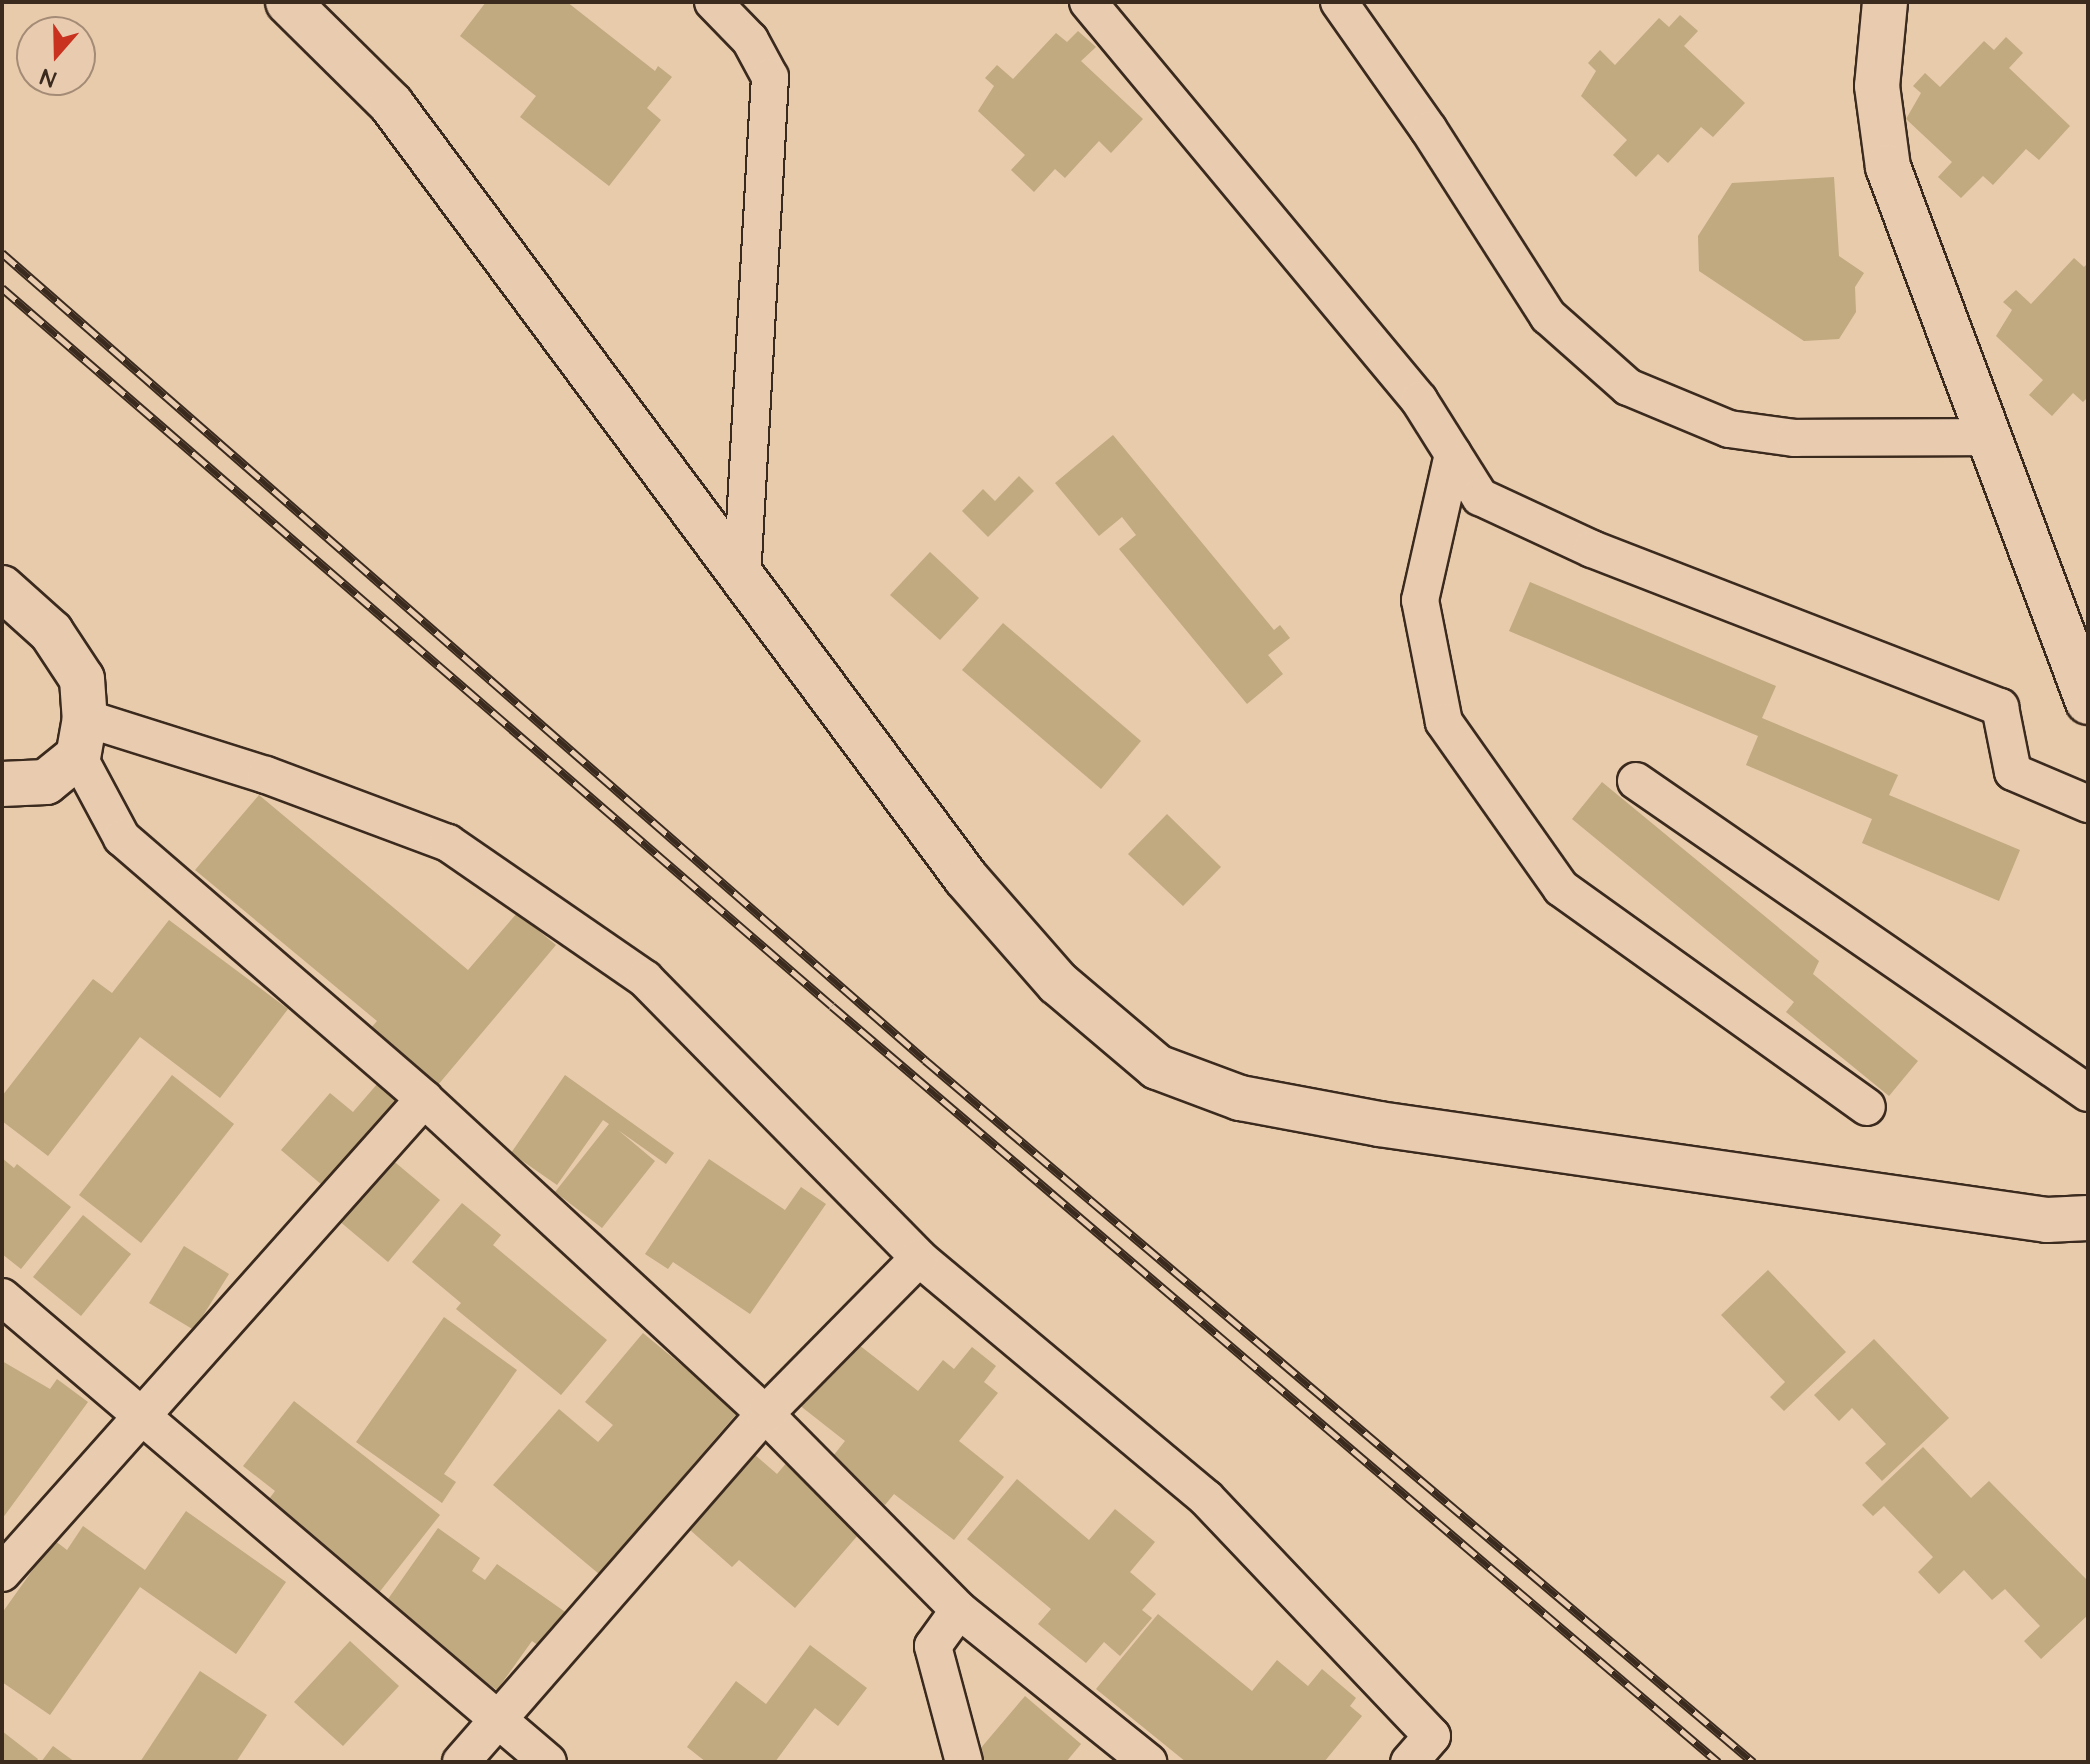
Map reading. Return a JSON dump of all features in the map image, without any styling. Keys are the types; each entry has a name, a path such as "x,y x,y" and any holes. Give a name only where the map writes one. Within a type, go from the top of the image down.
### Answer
{"street":[{"path":"288,2 391,104 966,878 1058,983 1157,1067 1240,1098 1379,1124 2047,1220 2088,1218"},
{"path":"713,2 750,40 770,77 742,576"},
{"path":"1088,2 1419,400 1480,497 1592,549 2000,707 2013,772 2088,804"},
{"path":"1339,2 1429,130 1548,316 1628,387 1729,429 1795,438 1987,437"},
{"path":"1878,12 1877,86 1888,167 2088,702"},
{"path":"1453,454 1420,600 1444,722 1561,888 1867,1107"},
{"path":"2,588 51,632 82,679 81,737 122,838 424,1099 765,1414 959,1610 1148,1762"},
{"path":"2,784 46,782 81,737"},
{"path":"81,737 266,775 448,843 645,979 919,1258 1206,1498 1432,1736 1409,1762"},
{"path":"1636,781 2088,1093"},
{"path":"2,1573 139,1415 424,1099"},
{"path":"461,1762 502,1720 765,1414 919,1258"},
{"path":"2,1297 548,1762"},
{"path":"959,1610 933,1646 964,1762"}],"building":[{"path":"486,2 567,2 655,71 658,66 672,77 647,108 661,120 609,186 520,117 536,96 460,36"},
{"path":"1680,15 1698,31 1684,46 1745,103 1713,137 1701,127 1668,163 1658,154 1636,177 1613,155 1627,140 1581,96 1596,71 1588,63 1600,50 1615,65 1659,18 1669,27"},
{"path":"1078,31 1096,47 1081,61 1143,119 1111,153 1099,141 1065,178 1055,169 1034,192 1011,170 1025,155 978,111 994,86 985,78 997,65 1013,79 1056,33 1067,42"},
{"path":"2006,37 2023,53 2009,68 2070,126 2039,160 2026,149 1993,185 1983,176 1961,198 1938,177 1952,162 1906,119 1921,93 1913,86 1925,73 1940,87 1984,41 1994,50"},
{"path":"1834,177 1839,256 1864,273 1855,287 1856,312 1839,339 1804,341 1699,271 1698,236 1732,183"},
{"path":"2074,258 2084,267 2088,263 2088,397 2083,402 2073,393 2052,416 2029,395 2043,380 1996,336 2012,310 2003,302 2016,290 2031,304"},
{"path":"1113,435 1274,630 1280,625 1290,638 1268,655 1283,674 1247,704 1119,549 1136,535 1122,517 1099,536 1055,483"},
{"path":"1019,476 1034,491 988,537 962,511 983,489 995,501"},
{"path":"930,552 979,598 940,640 890,595"},
{"path":"1530,582 1776,686 1762,718 1898,775 1889,795 2020,850 1999,901 1862,843 1872,819 1746,765 1758,736 1509,631"},
{"path":"1003,623 1141,741 1101,789 962,670"},
{"path":"1602,782 1819,961 1813,974 1918,1061 1889,1096 1786,1012 1794,1002 1572,819"},
{"path":"259,795 468,970 517,913 556,945 432,1092 365,1035 377,1021 195,870"},
{"path":"1167,814 1221,867 1183,906 1128,854"},
{"path":"169,920 288,1009 220,1098 140,1037 48,1156 2,1121 2,1096 93,979 112,993"},
{"path":"172,1075 234,1124 141,1243 79,1195"},
{"path":"565,1075 674,1153 666,1164 618,1130 655,1161 602,1228 555,1192 609,1124 603,1120 557,1185 511,1153"},
{"path":"378,1083 403,1104 329,1191 281,1150 330,1093 353,1112"},
{"path":"384,1153 440,1200 388,1262 332,1215"},
{"path":"2,1158 14,1168 17,1164 71,1207 21,1269 2,1254"},
{"path":"709,1159 785,1210 801,1187 826,1204 750,1314 673,1262 668,1269 645,1254"},
{"path":"462,1203 501,1235 493,1245 607,1340 561,1395 456,1309 461,1303 412,1262"},
{"path":"83,1215 131,1254 81,1316 33,1277"},
{"path":"184,1246 229,1274 194,1330 149,1303"},
{"path":"1768,1270 1846,1352 1784,1411 1770,1397 1785,1382 1721,1315"},
{"path":"444,1317 517,1370 444,1474 456,1482 442,1503 356,1442"},
{"path":"643,1333 738,1412 599,1574 493,1485 559,1409 598,1442 613,1425 585,1402"},
{"path":"850,1338 918,1391 943,1360 954,1369 972,1347 996,1366 984,1382 998,1393 959,1441 1004,1477 954,1540 894,1494 885,1505 829,1461 845,1441 798,1404"},
{"path":"1874,1339 1949,1418 1882,1481 1865,1463 1886,1444 1852,1408 1839,1421 1814,1395"},
{"path":"2,1361 50,1389 57,1379 88,1402 2,1519"},
{"path":"294,1401 440,1515 374,1599 263,1507 275,1491 243,1466"},
{"path":"746,1447 777,1474 788,1461 865,1527 795,1608 739,1560 732,1567 681,1522"},
{"path":"1923,1447 1971,1498 1989,1481 2088,1581 2088,1615 2041,1659 2024,1641 2040,1626 2005,1589 1992,1600 1964,1570 1939,1594 1918,1572 1933,1557 1884,1506 1873,1516 1862,1505"},
{"path":"1017,1479 1089,1540 1115,1509 1155,1542 1130,1572 1156,1594 1142,1610 1152,1618 1120,1656 1104,1642 1086,1663 1038,1624 1051,1609 967,1539"},
{"path":"186,1511 286,1582 236,1654 140,1587 50,1715 2,1682 2,1613 54,1540 67,1550 83,1526 145,1570"},
{"path":"438,1528 480,1558 472,1571 485,1580 497,1564 571,1616 546,1651 532,1641 497,1690 381,1609"},
{"path":"1158,1614 1252,1691 1277,1660 1308,1686 1322,1669 1356,1698 1350,1706 1362,1716 1324,1762 1186,1762 1096,1689"},
{"path":"350,1641 399,1686 343,1746 294,1702"},
{"path":"810,1645 867,1688 838,1726 815,1708 775,1762 706,1762 687,1747 736,1681 766,1704"},
{"path":"200,1671 267,1715 236,1762 140,1762"},
{"path":"1025,1696 1081,1744 1066,1762 969,1762"},
{"path":"2,1731 38,1759 36,1762 2,1762"},
{"path":"53,1746 75,1762 41,1762"}],"railway":[{"path":"2,253 925,1060 1753,1762"},
{"path":"2,288 832,1006 1718,1762"}]}
